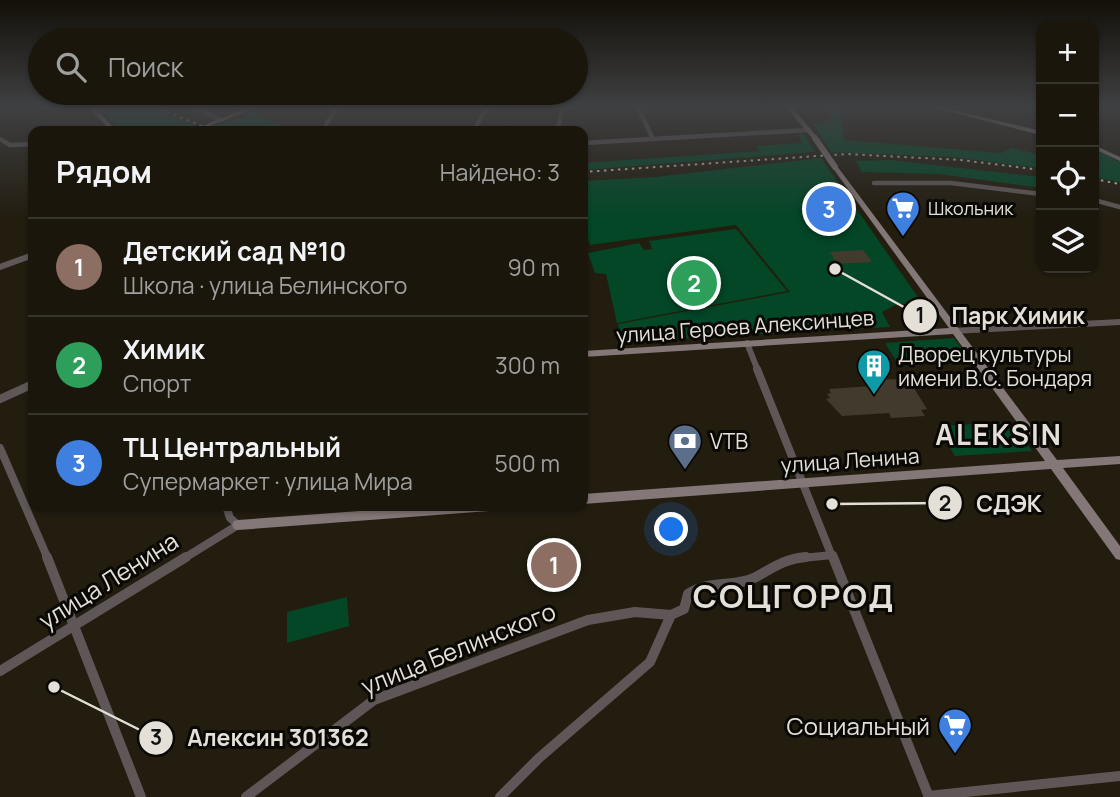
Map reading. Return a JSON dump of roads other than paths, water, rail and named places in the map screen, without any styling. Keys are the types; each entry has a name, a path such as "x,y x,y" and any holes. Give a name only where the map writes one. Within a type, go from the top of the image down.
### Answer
{"street":[{"path":"8,144 28,144"},
{"path":"819,144 953,331 1120,555"},
{"path":"1099,149 1120,159"},
{"path":"874,183 951,183 1036,193"},
{"path":"1099,201 1120,207"},
{"path":"0,267 28,258"},
{"name":"улица Героев Алексинцев","path":"588,355 1120,322"},
{"path":"747,343 929,796 1120,776"},
{"path":"0,399 28,386"},
{"path":"0,449 141,797"},
{"name":"улица Ленина","path":"588,499 1120,460"},
{"path":"228,511 230,518 238,525"},
{"name":"улица Ленина","path":"0,671 238,525 423,511"},
{"path":"500,797 539,758 650,662 671,615 684,609 688,594 699,586 755,578 769,563 776,561 833,555"},
{"name":"улица Белинского","path":"246,797 374,700 588,620 635,612 671,615"}],"railway":[{"path":"588,172 847,154 961,160 1036,169"},
{"path":"1099,180 1120,184"}],"place":[{"name":"ТЦ Центральный","path":"829,209"},
{"name":"Школьник","path":"903,238"},
{"name":"Парк Химик","path":"835,269"},
{"name":"Химик","path":"694,283"},
{"name":"Дворец культуры имени В.С. Бондаря","path":"874,396"},
{"name":"VTB","path":"685,471"},
{"name":"СДЭК","path":"832,504"},
{"name":"Детский сад №10","path":"554,565"},
{"name":"Алексин 301362","path":"54,687"},
{"name":"Социальный","path":"955,755"}],"district":[{"name":"ALEKSIN","path":"999,434"},
{"name":"СОЦГОРОД","path":"794,595"}]}
